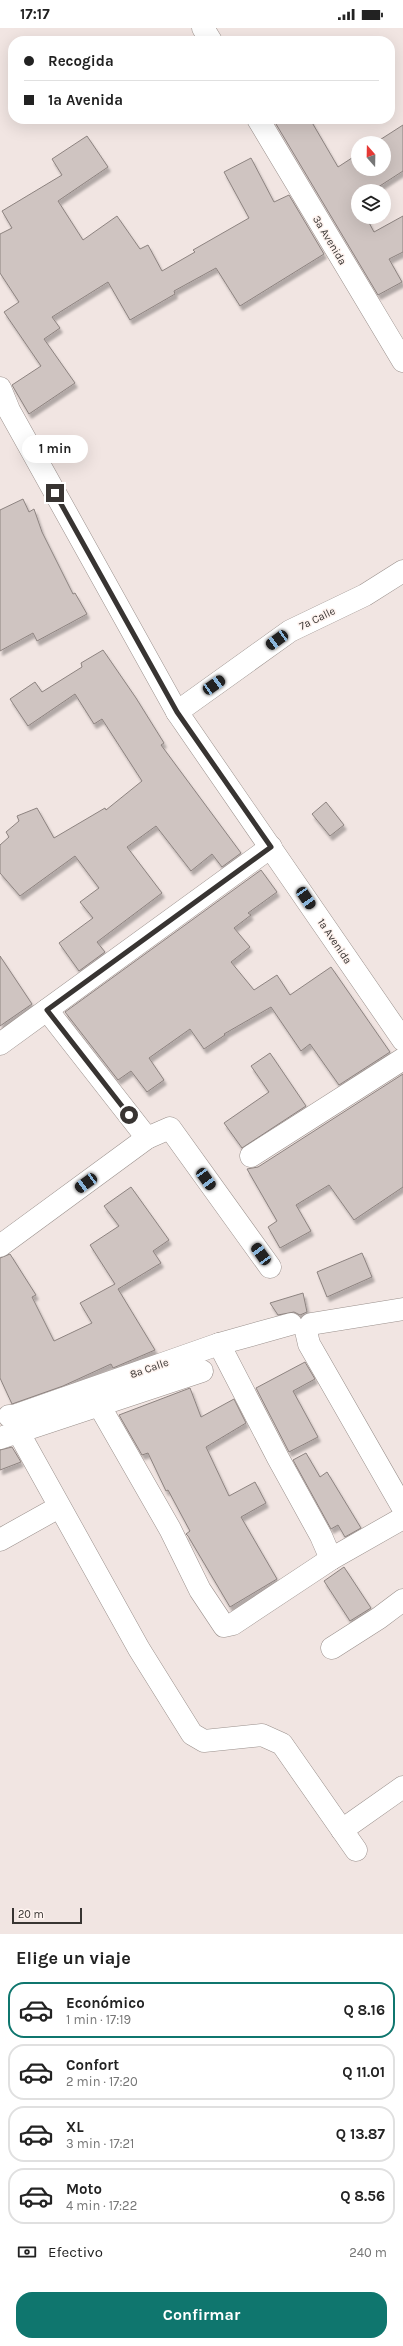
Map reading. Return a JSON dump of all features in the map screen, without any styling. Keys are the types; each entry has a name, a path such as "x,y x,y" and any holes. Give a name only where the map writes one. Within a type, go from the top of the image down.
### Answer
{"street":[{"name":"3a Avenida","path":"261,124 403,361"},
{"name":"1a Avenida","path":"0,388 9,410 177,712 403,1040"},
{"name":"7a Calle","path":"177,712 290,631 365,595 403,571"},
{"path":"0,1044 271,847"},
{"path":"47,1010 147,1138"},
{"path":"251,1156 403,1059"},
{"path":"0,1246 147,1138 170,1128 270,1267"},
{"name":"8a Calle","path":"5,1425 14,1416 219,1344 299,1328 311,1324 403,1309"},
{"path":"299,1328 403,1508"},
{"path":"219,1344 278,1458 321,1536 331,1559"},
{"path":"202,1371 99,1405 5,1425 59,1507 139,1649 192,1734 204,1741 262,1735 282,1744 356,1850"},
{"path":"99,1405 170,1529 200,1590 224,1626 233,1624 331,1559 403,1518"},
{"path":"0,1540 59,1507"},
{"path":"332,1648 379,1618 403,1600"},
{"path":"342,1830 403,1787"}],"building":[{"path":"276,124 313,124 338,167 351,159 351,176 391,176 391,136 386,136 403,125 403,171 383,184 351,184 351,224 370,224 374,232 391,224 403,216 403,252 389,259 402,282 378,295"},
{"path":"87,136 108,167 58,201 83,240 117,216 140,249 148,245 162,271 195,252 193,250 249,218 224,172 251,158 274,202 289,195 324,254 240,306 216,268 174,291 175,294 130,320 108,282 52,317 60,328 44,339 75,383 29,414 12,385 41,366 4,312 19,302 0,273 0,234 12,228 2,211 62,175 52,159"},
{"path":"23,499 29,512 34,509 42,532 73,594 75,593 87,614 37,641 33,633 0,651 0,510"},
{"path":"103,650 136,698 164,743 161,745 241,853 222,867 212,854 191,871 156,826 127,847 162,893 97,942 105,952 79,971 59,943 93,918 80,902 99,888 75,856 20,896 0,873 0,845 9,837 6,832 19,821 17,816 37,808 54,838 105,808 106,810 142,781 102,719 94,724 75,694 28,726 10,699 35,682 42,692 82,667 81,663"},
{"path":"326,802 344,825 330,836 312,814"},
{"path":"261,870 277,892 248,913 251,915 234,928 250,947 231,962 254,990 277,975 290,995 331,967 390,1052 339,1085 310,1044 301,1051 271,1007 224,1034 225,1035 204,1049 190,1029 149,1058 164,1080 147,1092 131,1071 118,1080 65,1012"},
{"path":"0,956 32,1004 0,1026"},
{"path":"270,1053 306,1106 242,1148 224,1123 269,1092 251,1066"},
{"path":"403,1074 403,1187 354,1220 329,1185 296,1205 311,1231 280,1248 268,1227 277,1221 247,1169 258,1167"},
{"path":"131,1187 169,1240 153,1251 161,1263 118,1289 155,1350 113,1368 111,1364 63,1386 12,1404 0,1378 0,1258 10,1254 36,1295 32,1297 54,1341 92,1323 80,1303 115,1284 90,1245 119,1226 104,1206"},
{"path":"362,1253 372,1277 327,1297 317,1272"},
{"path":"303,1293 307,1312 300,1315 294,1312 278,1315 270,1303"},
{"path":"305,1362 315,1379 293,1391 318,1437 289,1452 256,1388"},
{"path":"190,1388 201,1417 234,1399 246,1423 206,1447 229,1496 255,1482 266,1503 241,1517 277,1579 230,1607 186,1534 190,1531 168,1490 166,1491 148,1453 142,1455 119,1415"},
{"path":"12,1447 21,1462 0,1470 0,1450"},
{"path":"306,1453 320,1477 327,1472 361,1528 345,1537 338,1525 331,1529 293,1460"},
{"path":"344,1567 371,1608 350,1621 324,1581"}],"route":[{"path":"55,493 177,712 271,847 47,1010 129,1115"}]}
